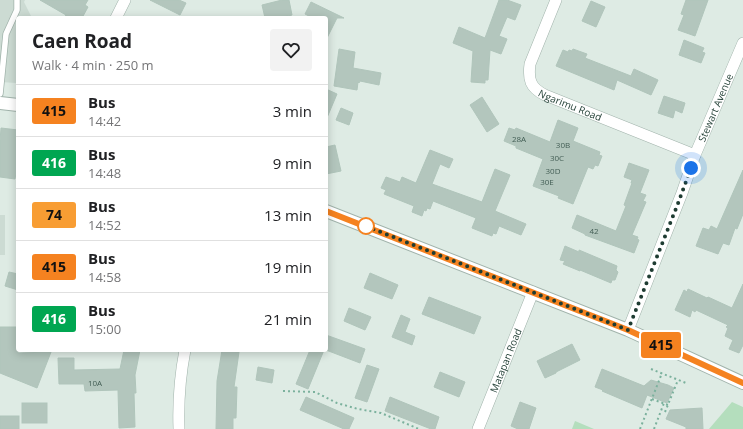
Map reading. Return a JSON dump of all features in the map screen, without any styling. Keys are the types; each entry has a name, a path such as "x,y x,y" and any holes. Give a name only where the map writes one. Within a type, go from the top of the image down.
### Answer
{"street":[{"path":"117,16 125,0"},
{"name":"Ngarimu Road","path":"556,0 530,64 529,73 531,82 537,91 695,155"},
{"name":"Stewart Avenue","path":"628,330 677,206 695,155 743,43"},
{"path":"0,103 16,105"},
{"path":"328,211 628,330 743,383"},
{"name":"Matapan Road","path":"478,429 533,292"},
{"path":"179,429 179,398 185,352"}],"lane":[{"path":"0,94 6,34 17,10 17,0"}],"path":[{"path":"651,369 686,383"},
{"path":"640,429 662,373"},
{"path":"665,412 678,380"},
{"path":"283,391 315,392 337,403 358,410 381,413 419,429"},
{"path":"652,398 668,405"},
{"path":"654,429 664,403"}],"shaded area":[{"path":"0,0 25,0 24,2 31,16 16,16 16,83 0,82"},
{"path":"0,215 5,215 5,255 0,255"}],"green space":[{"path":"732,402 743,407 743,429 709,429"},
{"path":"575,421 594,429 572,429"}],"building":[{"path":"40,0 88,0 85,5 88,7 83,16 65,16 66,15"},
{"path":"150,0 179,0 186,3 180,15"},
{"path":"282,0 289,0 292,15 265,16 262,5"},
{"path":"499,0 507,0 521,5 515,20 507,17 499,36 507,39 501,54 490,50 488,80 485,80 485,83 471,82 473,51 453,43 459,27 485,38"},
{"path":"686,0 708,0 695,36 678,30 684,15 681,14"},
{"path":"591,1 605,7 596,27 582,21"},
{"path":"311,2 344,18 337,18 328,36 328,16 309,16 305,14"},
{"path":"684,40 704,48 702,52 705,53 701,63 679,55"},
{"path":"339,49 355,52 353,68 381,73 379,85 360,81 359,83 358,82 357,90 334,86"},
{"path":"573,49 587,54 585,58 631,76 634,69 658,80 651,95 617,80 614,90 556,66 563,50 568,52 569,50 572,51"},
{"path":"328,90 337,94 328,115"},
{"path":"664,96 685,103 682,113 675,110 673,118 658,113"},
{"path":"482,97 499,124 487,132 470,105"},
{"path":"341,108 353,113 349,125 336,120"},
{"path":"558,120 578,128 573,141 600,152 599,155 602,156 598,166 595,165 593,169 588,167 573,204 558,198 559,196 533,186 543,159 516,148 516,146 504,141 509,128 515,130 516,128 550,142"},
{"path":"1,128 16,130 15,179 0,177"},
{"path":"335,145 341,171 328,174 328,147"},
{"path":"430,150 453,159 449,168 440,164 432,184 482,202 495,169 510,175 495,211 526,224 521,235 499,226 496,234 493,233 492,236 472,228 476,218 433,201 430,209 427,208 426,211 424,210 422,216 412,212 414,206 384,194 386,190 381,188 386,177 400,182 402,177 416,183"},
{"path":"629,163 649,170 640,193 646,195 643,201 646,202 632,235 638,237 637,239 639,240 634,253 585,235 572,228 577,215 616,231 626,206 624,205 632,183 632,180 624,177"},
{"path":"743,170 743,214 737,229 735,228 729,245 723,243 718,254 696,246 703,228 709,230 711,226 717,229"},
{"path":"565,246 579,252 579,250 617,266 616,270 618,272 615,280 612,280 611,283 563,264 565,261 560,260"},
{"path":"9,272 16,274 16,289 5,286"},
{"path":"370,273 398,285 392,299 364,288"},
{"path":"743,284 743,345 739,353 729,349 733,340 725,336 728,328 726,327 728,325 696,310 695,312 692,310 690,317 675,310 684,290 687,292 688,289 732,308"},
{"path":"429,297 481,317 474,334 422,314"},
{"path":"349,308 371,317 365,330 344,321"},
{"path":"401,315 410,319 405,332 415,336 412,345 392,337"},
{"path":"0,327 16,327 16,352 18,353 51,352 37,388 0,373"},
{"path":"328,336 365,349 360,363 328,351"},
{"path":"572,344 580,360 545,378 537,361"},
{"path":"124,352 140,352 135,375 135,427 119,428 118,390 85,391 84,384 59,384 58,358 74,358 74,370 120,369"},
{"path":"222,352 239,352 234,387 237,387 236,418 233,418 233,429 216,429 217,381"},
{"path":"309,352 323,352 308,389 296,384"},
{"path":"367,365 379,369 367,402 355,398"},
{"path":"258,367 274,370 272,383 256,380"},
{"path":"602,369 644,386 651,380 674,388 667,403 647,395 642,408 595,387"},
{"path":"440,372 465,382 459,397 434,387"},
{"path":"306,397 354,418 349,429 344,429 300,410"},
{"path":"390,397 439,417 435,429 431,429 385,411"},
{"path":"520,402 536,408 529,429 518,429 511,426"},
{"path":"22,403 47,403 47,423 22,423"},
{"path":"702,408 703,429 686,429 686,427 666,419 670,410"},
{"path":"0,416 19,416 19,429 0,429"}],"bus line":[{"name":"415","path":"328,212 628,330 743,383"}],"route":[{"path":"366,226 363,225 628,330 691,168"}]}
